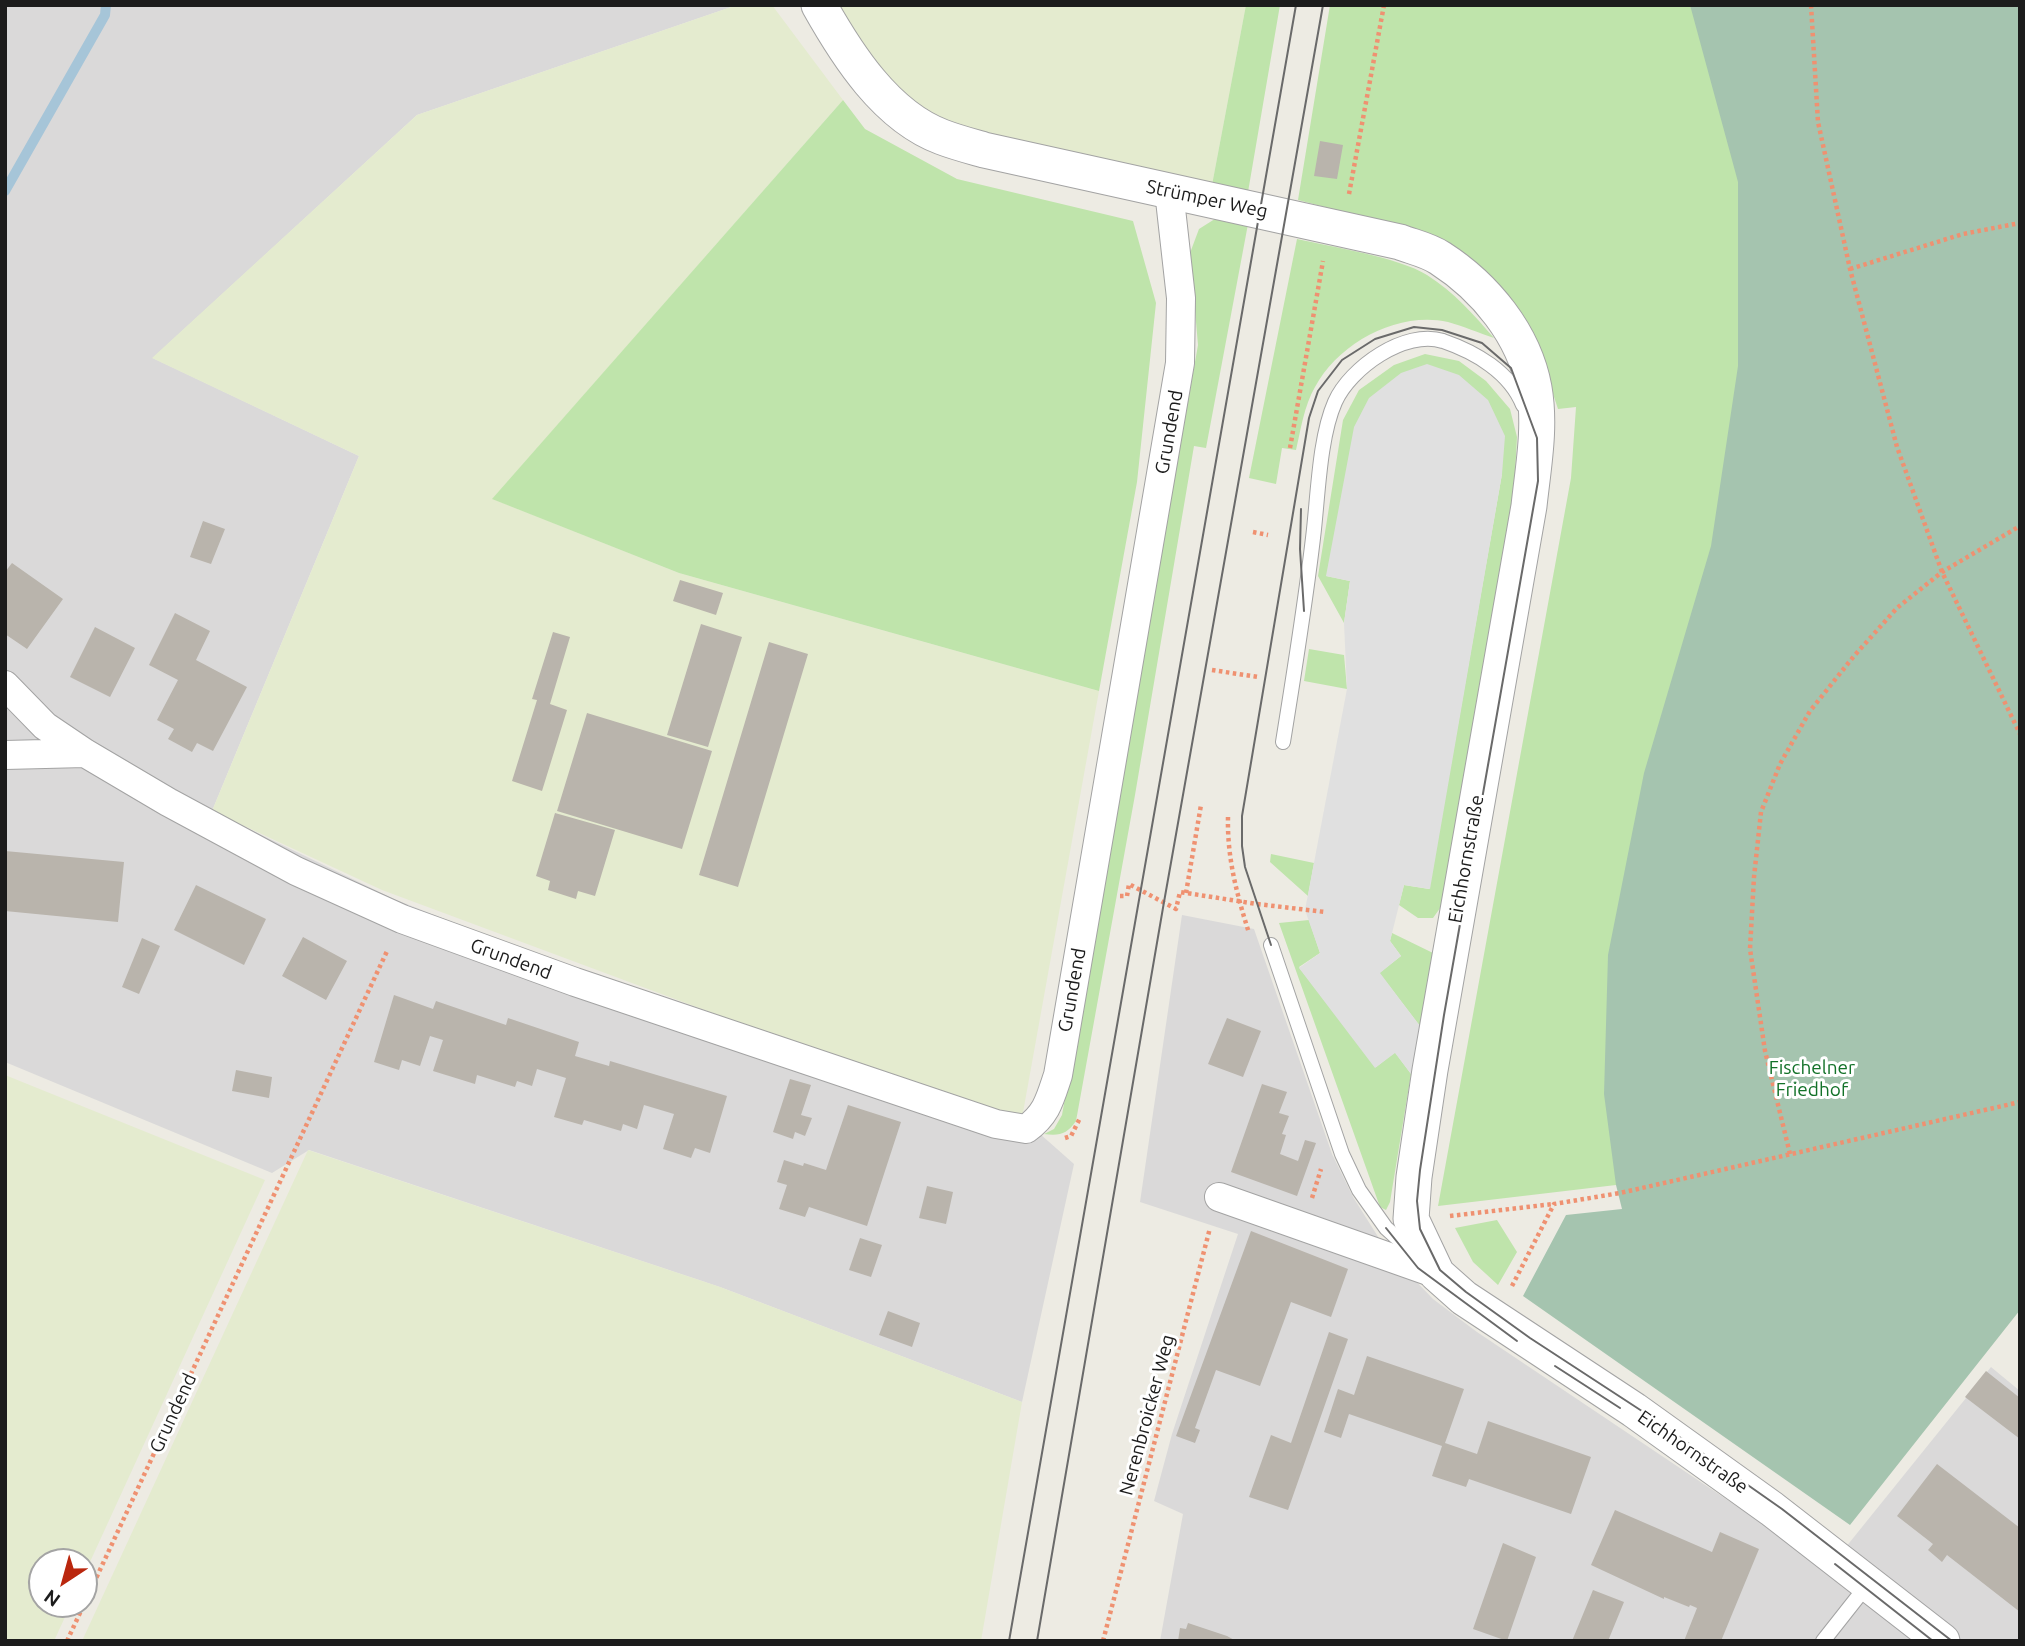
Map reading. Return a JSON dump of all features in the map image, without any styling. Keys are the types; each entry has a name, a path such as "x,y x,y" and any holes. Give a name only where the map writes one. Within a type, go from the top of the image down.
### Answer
{"street":[{"name":"Strümper Weg","path":"819,5 834,33 877,93 940,137 984,150 1400,242 1438,256 1467,278 1501,313 1524,352 1535,389 1537,438"},
{"name":"Grundend","path":"5,685 45,726 168,802 296,872 402,919 614,996 996,1124 1026,1129 1039,1119 1050,1101 1058,1075 1180,363 1181,299 1169,191"},
{"name":"Eichhornstraße","path":"1437,1274 1410,1219 1414,1177 1430,1070 1529,506 1537,438"},
{"path":"5,755 85,752"},
{"name":"Eichhornstraße","path":"1219,1197 1437,1274 1495,1320 1634,1410 1772,1508 1942,1641"}],"lane":[{"path":"1283,742 1304,611 1325,438 1335,401 1351,378 1377,356 1405,342 1437,340 1469,350 1517,390 1537,438"},
{"path":"1270,945 1342,1154 1359,1190 1386,1228 1437,1274"},
{"path":"1823,1641 1869,1583"}],"path":[{"path":"1290,448 1384,5"},
{"path":"1811,5 1818,122 1850,269 1897,447 1942,572 2020,734"},
{"path":"1850,269 1963,234 2020,223"},
{"path":"1790,1154 1765,1051 1750,949 1761,812 1780,764 1810,711 1897,608 1942,572 2020,526"},
{"path":"1253,532 1268,535"},
{"path":"1212,670 1258,677"},
{"path":"1186,893 1201,805"},
{"path":"1118,908 1121,895 1127,896 1129,884 1176,909 1180,892 1325,912"},
{"name":"Grundend","path":"67,1641 402,919"},
{"path":"1410,1219 1554,1204 1620,1193 2020,1102"},
{"path":"1026,1129 1046,1141 1071,1136 1079,1122 1082,1108"},
{"name":"Nerenbroicker Weg","path":"1103,1641 1219,1197"},
{"path":"1495,1320 1554,1204"}],"shaded area":[{"path":"5,5 737,5 417,115 153,358 359,456 212,811 394,899 579,972 1022,1118 1074,1164 1022,1402 720,1287 309,1150 272,1173 5,1062"},
{"path":"1427,364 1459,375 1488,400 1505,436 1502,474 1430,889 1404,885 1390,941 1401,956 1380,973 1420,1026 1411,1074 1395,1053 1375,1068 1299,968 1320,953 1305,910 1347,689 1344,623 1350,581 1326,576 1354,427 1369,398 1401,373"},
{"path":"1182,915 1254,929 1332,1154 1353,1197 1387,1251 1433,1299 1477,1332 1829,1568 1991,1367 2020,1391 2020,1641 1160,1641 1183,1514 1154,1501 1172,1434 1238,1234 1140,1202"}],"green space":[{"path":"737,5 772,5 843,100 493,499 679,573 1099,691 1022,1118 726,1018 382,890 212,811 359,456 152,358 417,115"},
{"path":"833,5 1246,5 1212,185 960,132 888,86"},
{"path":"1246,5 1280,5 1248,192 1212,185"},
{"path":"1330,5 1703,5 1767,209 1686,1156 1616,1185 1438,1206 1571,478 1576,407 1558,409 1536,342 1390,224 1298,200"},
{"name":"Fischelner Friedhof","path":"1690,5 2020,5 2020,1310 1850,1525 1523,1296 1566,1215 1622,1209 1616,1185 1604,1094 1608,955 1644,773 1711,546 1738,366 1738,182"},
{"path":"843,100 865,129 957,179 1133,221 1156,303 1137,482 1099,691 679,573 492,499"},
{"path":"1218,217 1248,224 1206,448 1194,446 1076,1121 1063,1133 1044,1134 1054,1129 1062,1115 1198,345 1190,253 1199,229"},
{"path":"1297,239 1382,258 1427,275 1455,296 1494,338 1448,322 1429,320 1390,326 1354,344 1326,371 1311,394 1296,450 1282,448 1276,484 1249,478"},
{"path":"1425,354 1459,361 1486,381 1510,409 1517,437 1514,494 1443,904 1433,918 1418,918 1399,905 1404,885 1429,889 1502,474 1326,576 1350,581 1344,623 1318,576 1343,420 1359,390 1394,365"},
{"path":"1309,649 1344,655 1347,689 1304,681"},
{"path":"1271,854 1314,863 1308,896 1270,862"},
{"path":"1309,920 1320,953 1299,967 1376,1067 1395,1052 1411,1074 1390,1202 1386,1210 1380,1207 1279,923"},
{"path":"1392,933 1433,953 1420,1026 1379,973 1401,956 1390,941"},
{"path":"5,1075 265,1180 96,1548 28,1548 28,1618 65,1618 54,1641 5,1641"},
{"path":"308,1150 720,1287 1022,1402 981,1641 82,1641 93,1618 98,1618 98,1606"},
{"path":"1497,1220 1517,1252 1498,1285 1473,1262 1455,1228"}],"building":[{"path":"1320,141 1343,145 1337,179 1314,176"},
{"path":"203,521 225,529 211,564 190,557"},
{"path":"12,563 63,599 27,649 5,634 5,572"},
{"path":"680,580 723,593 716,615 673,601"},
{"path":"175,613 210,631 196,660 247,687 213,751 197,743 192,752 168,739 174,729 157,720 178,680 149,665"},
{"path":"701,624 742,637 708,747 667,735"},
{"path":"95,627 135,648 110,697 70,677"},
{"path":"553,632 570,637 550,704 567,710 542,791 512,781 537,700 532,699"},
{"path":"769,642 808,654 738,887 699,875"},
{"path":"587,713 712,751 682,849 557,811"},
{"path":"555,813 615,830 595,896 578,891 576,899 548,890 550,881 536,876"},
{"path":"5,851 124,862 118,922 5,911"},
{"path":"196,885 266,919 244,965 174,930"},
{"path":"303,937 347,961 326,1000 282,976"},
{"path":"142,938 160,946 139,994 122,987"},
{"path":"394,995 433,1009 436,1001 506,1025 508,1018 579,1042 575,1056 609,1066 610,1061 727,1096 710,1153 695,1148 691,1158 663,1149 674,1114 644,1105 637,1129 623,1124 621,1131 584,1120 582,1125 554,1117 566,1078 537,1069 532,1086 517,1081 515,1087 477,1075 475,1084 433,1071 443,1040 430,1036 420,1066 402,1060 399,1070 374,1062"},
{"path":"1227,1018 1261,1031 1243,1077 1208,1064"},
{"path":"236,1070 272,1077 269,1098 232,1091"},
{"path":"790,1079 811,1085 801,1115 812,1118 805,1136 795,1132 793,1139 773,1132"},
{"path":"1262,1084 1287,1092 1279,1113 1289,1116 1282,1134 1286,1135 1280,1154 1298,1161 1305,1140 1316,1143 1297,1196 1231,1172"},
{"path":"848,1105 901,1122 867,1226 809,1207 805,1217 779,1209 787,1185 777,1182 784,1160 826,1170"},
{"path":"927,1186 953,1192 946,1224 919,1218"},
{"path":"1251,1231 1348,1269 1331,1317 1291,1302 1260,1386 1216,1370 1195,1428 1200,1430 1195,1443 1176,1436"},
{"path":"860,1238 882,1245 871,1277 849,1270"},
{"path":"888,1311 920,1323 912,1347 879,1335"},
{"path":"1329,1332 1348,1339 1288,1510 1249,1497 1271,1435 1291,1443"},
{"path":"1367,1356 1464,1389 1445,1443 1477,1454 1488,1421 1591,1457 1571,1514 1469,1479 1466,1487 1432,1476 1442,1446 1349,1414 1341,1438 1324,1432 1338,1389 1354,1395"},
{"path":"1986,1371 2020,1398 2020,1439 1965,1397"},
{"path":"1937,1464 2020,1528 2020,1612 1947,1555 1942,1562 1928,1550 1933,1544 1897,1516"},
{"path":"1615,1510 1712,1552 1720,1532 1759,1549 1721,1641 1684,1641 1697,1608 1664,1599 1591,1565"},
{"path":"1503,1543 1536,1557 1507,1641 1473,1629"},
{"path":"1593,1590 1624,1602 1608,1641 1572,1641"},
{"path":"1188,1623 1236,1641 1178,1641 1180,1628 1186,1629"}],"waterway":[{"path":"5,191 105,15 106,5"}],"tram line":[{"path":"1009,1641 1296,5"},
{"path":"1037,1641 1164,902 1323,5"},
{"path":"1271,945 1245,867 1242,816 1309,418 1318,391 1342,360 1375,339 1414,327 1442,330 1482,343 1511,368 1537,438 1538,481 1444,1015 1420,1170 1417,1201 1420,1229 1440,1270 1466,1292 1782,1509 1952,1641"},
{"path":"1301,509 1300,549 1304,611"},
{"path":"1386,1228 1418,1268 1517,1341"},
{"path":"1555,1366 1620,1408"},
{"path":"1835,1564 1933,1641"}]}
